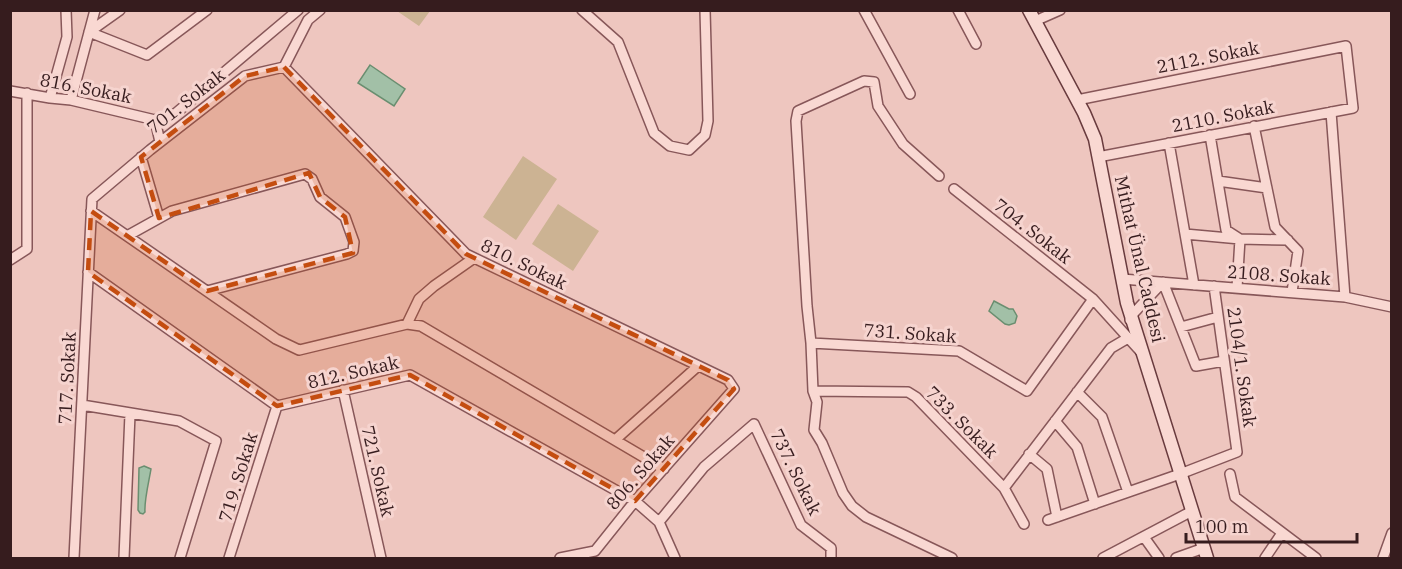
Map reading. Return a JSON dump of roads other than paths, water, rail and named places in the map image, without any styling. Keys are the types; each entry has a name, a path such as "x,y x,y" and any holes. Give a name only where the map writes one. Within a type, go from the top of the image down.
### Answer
{"main road":[{"name":"Mithat Ünal Caddesi","path":"1032,16 1095,139 1131,316 1206,553"}],"street":[{"path":"50,98 68,37 66,10"},
{"path":"71,100 95,10"},
{"path":"89,32 120,10"},
{"path":"89,32 147,55 207,10"},
{"name":"701. Sokak","path":"155,120 176,113 298,10"},
{"path":"284,67 308,20 320,10"},
{"path":"584,11 618,42 654,133 670,146 689,150 705,135 708,121 705,10"},
{"path":"864,10 910,94"},
{"path":"958,10 976,44"},
{"path":"1032,16 1060,10"},
{"name":"2112. Sokak","path":"1077,100 1347,46 1353,108"},
{"name":"701. Sokak","path":"92,199 141,157 245,76 284,67"},
{"name":"810. Sokak","path":"284,67 466,255 728,380 734,389"},
{"path":"939,176 903,144 878,106 874,82 864,81 798,111 796,133 807,306 812,343 813,391 817,402 814,430 822,443 843,493 852,506 866,517 952,558"},
{"name":"816. Sokak","path":"10,91 71,100 155,120"},
{"path":"10,260 27,249 27,93"},
{"name":"2110. Sokak","path":"1098,157 1353,108"},
{"path":"1331,112 1345,297"},
{"path":"155,120 160,142"},
{"path":"1254,126 1275,226 1298,251 1292,292"},
{"path":"1210,135 1226,230 1240,240"},
{"path":"1169,143 1194,285"},
{"path":"141,157 159,218"},
{"path":"127,236 172,211 305,174 312,178 320,197 345,217 354,242 353,250 347,254 207,291"},
{"path":"1218,181 1267,188"},
{"name":"704. Sokak","path":"954,189 1093,299 1142,354"},
{"name":"717. Sokak","path":"74,558 92,199"},
{"path":"91,211 276,339 299,350 407,324 421,326 664,469"},
{"path":"1185,234 1240,240 1288,240"},
{"path":"1237,288 1240,240"},
{"path":"407,324 419,299 474,258"},
{"path":"88,272 277,406"},
{"name":"2108. Sokak","path":"1122,279 1345,297 1392,307"},
{"path":"1004,488 1111,348 1128,338 1131,316 1163,282 1196,366 1224,361"},
{"name":"2104/1. Sokak","path":"1180,474 1238,452 1214,286"},
{"name":"731. Sokak","path":"812,343 959,351 1027,391 1093,299"},
{"path":"1181,327 1218,317"},
{"path":"615,440 698,366"},
{"name":"812. Sokak","path":"277,406 410,375 635,501 659,522"},
{"name":"806. Sokak","path":"560,558 595,551 635,501 734,389"},
{"name":"721. Sokak","path":"343,390 381,558"},
{"name":"733. Sokak","path":"813,391 908,392 916,397 1004,488 1024,524"},
{"path":"1077,392 1102,417 1128,492"},
{"path":"82,405 179,421 216,441 180,558"},
{"name":"719. Sokak","path":"230,558 277,406"},
{"path":"124,558 129,414"},
{"path":"1055,421 1077,447 1095,504"},
{"name":"737. Sokak","path":"659,522 704,467 754,424 801,525 831,548 831,558"},
{"path":"1029,454 1047,469 1052,518 1180,474"},
{"path":"1230,474 1234,497 1316,558"},
{"path":"1106,558 1192,511"},
{"path":"659,522 675,558"},
{"path":"1265,558 1282,533"},
{"path":"1383,558 1392,533"},
{"path":"1144,537 1159,558"},
{"path":"1176,558 1206,553"}]}
